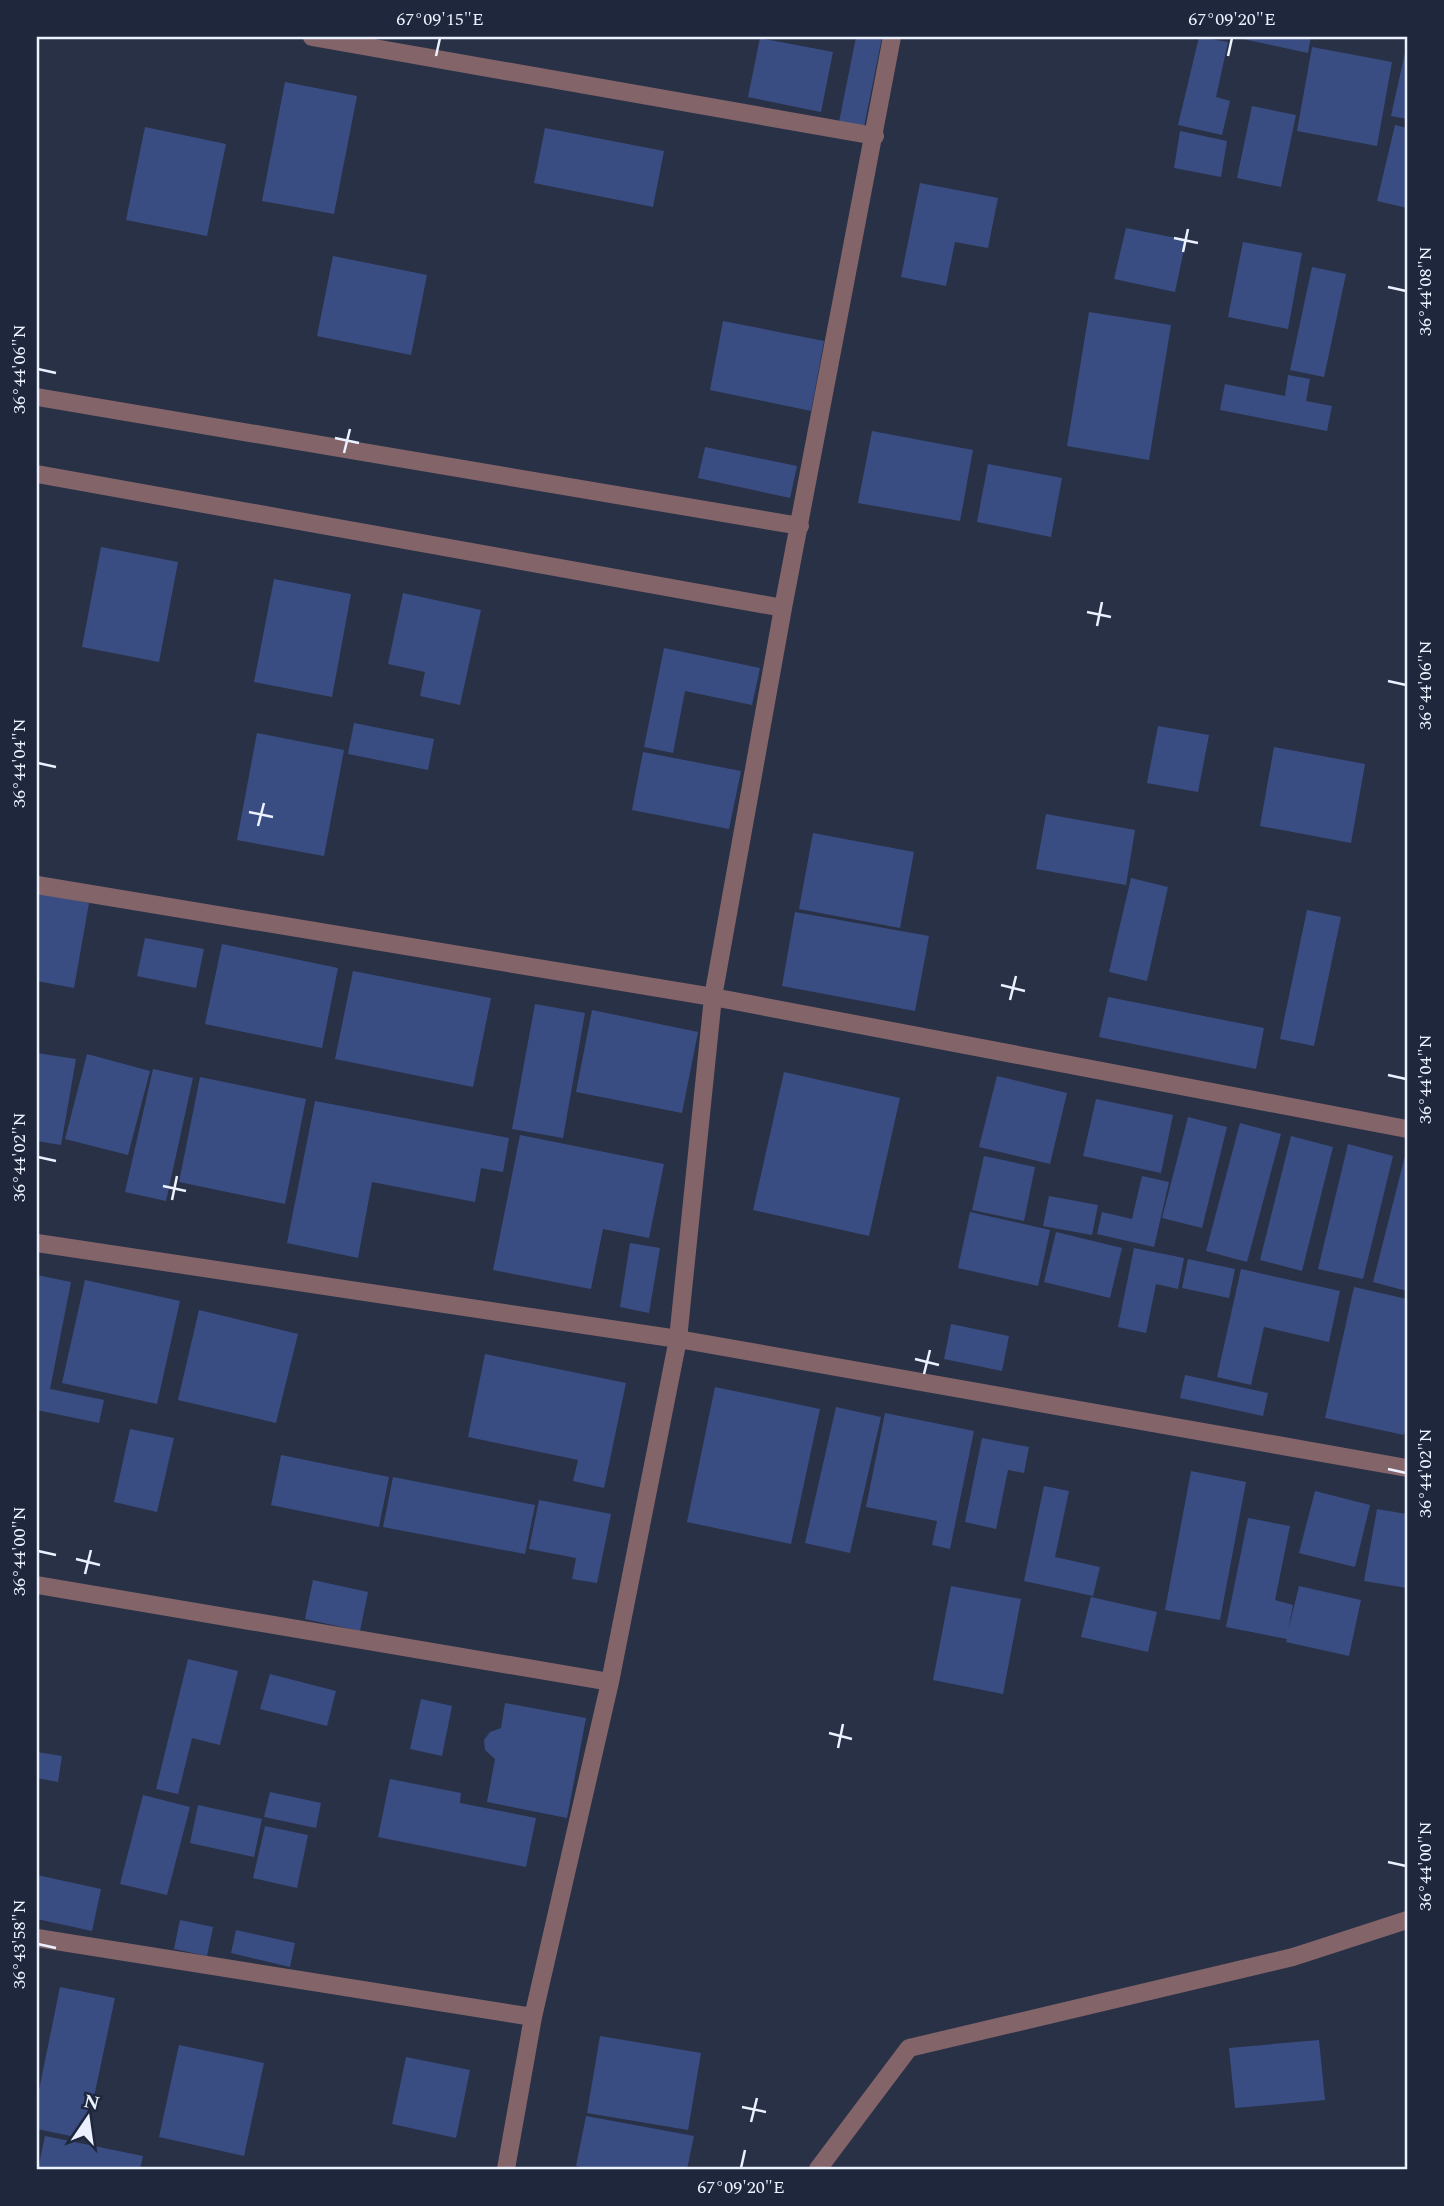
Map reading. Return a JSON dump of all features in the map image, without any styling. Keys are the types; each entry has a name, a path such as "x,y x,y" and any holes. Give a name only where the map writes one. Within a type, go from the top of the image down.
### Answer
{"street":[{"path":"312,37 874,136"},
{"path":"506,2169 533,2017 610,1682 678,1339 713,997 783,608 892,37"},
{"path":"37,397 800,526"},
{"path":"37,474 783,608"},
{"path":"37,885 713,997 1407,1129"},
{"path":"37,1243 678,1339 1407,1468"},
{"path":"37,1585 610,1682"},
{"path":"818,2169 909,2048 1293,1957 1407,1920"},
{"path":"37,1938 533,2017"}],"building":[{"path":"856,37 882,37 864,127 839,122"},
{"path":"1199,37 1228,42 1216,97 1230,101 1222,135 1178,125"},
{"path":"1234,37 1311,37 1308,53"},
{"path":"760,38 833,52 821,112 748,97"},
{"path":"1312,47 1392,62 1377,146 1297,131"},
{"path":"1407,48 1407,119 1391,116"},
{"path":"285,82 357,96 334,214 262,201"},
{"path":"1252,106 1296,115 1281,187 1237,178"},
{"path":"1395,125 1407,128 1407,208 1377,201"},
{"path":"145,127 226,144 207,236 126,220"},
{"path":"545,128 664,151 653,207 534,183"},
{"path":"1180,131 1227,141 1221,177 1174,168"},
{"path":"920,183 998,198 988,248 955,242 946,286 901,277"},
{"path":"1126,228 1186,240 1175,292 1114,279"},
{"path":"1243,242 1302,253 1288,329 1228,317"},
{"path":"333,256 427,275 411,355 317,336"},
{"path":"1312,267 1346,274 1324,377 1290,370"},
{"path":"1089,312 1171,325 1149,460 1067,446"},
{"path":"723,321 824,341 811,411 710,390"},
{"path":"1288,375 1310,379 1306,401 1332,406 1327,431 1220,410 1225,384 1285,396"},
{"path":"872,431 973,450 960,521 858,503"},
{"path":"705,447 797,466 790,498 698,478"},
{"path":"988,464 1062,478 1051,537 977,522"},
{"path":"101,547 178,562 159,662 82,647"},
{"path":"274,579 351,594 332,697 254,682"},
{"path":"403,593 481,610 460,705 420,696 425,672 388,664"},
{"path":"664,648 760,668 752,705 685,691 673,753 644,747"},
{"path":"354,723 434,739 428,770 348,754"},
{"path":"1158,726 1209,735 1198,792 1147,783"},
{"path":"257,733 344,750 324,856 237,840"},
{"path":"1274,747 1365,764 1351,843 1260,826"},
{"path":"643,752 741,771 729,829 632,810"},
{"path":"1046,814 1135,830 1126,885 1036,869"},
{"path":"813,833 914,852 900,928 799,909"},
{"path":"1131,878 1168,887 1147,981 1109,972"},
{"path":"37,893 89,903 74,988 37,981"},
{"path":"1307,910 1341,917 1314,1046 1280,1039"},
{"path":"795,912 929,936 915,1011 782,986"},
{"path":"145,938 204,949 196,988 137,976"},
{"path":"222,944 338,968 322,1048 205,1024"},
{"path":"353,971 491,998 473,1087 335,1059"},
{"path":"1108,997 1264,1028 1256,1069 1099,1037"},
{"path":"535,1004 585,1013 563,1138 512,1129"},
{"path":"592,1010 698,1032 682,1113 576,1092"},
{"path":"37,1053 76,1059 61,1145 37,1141"},
{"path":"87,1054 150,1071 128,1155 65,1139"},
{"path":"153,1069 193,1078 166,1201 125,1192"},
{"path":"784,1072 900,1098 869,1236 753,1210"},
{"path":"997,1076 1067,1093 1050,1164 979,1147"},
{"path":"200,1077 306,1099 285,1204 179,1182"},
{"path":"1096,1099 1173,1115 1161,1173 1083,1156"},
{"path":"315,1101 509,1138 503,1172 481,1168 475,1202 372,1182 358,1258 287,1243"},
{"path":"1188,1117 1227,1127 1202,1228 1162,1218"},
{"path":"1240,1123 1281,1134 1247,1262 1206,1251"},
{"path":"520,1135 664,1164 649,1238 603,1229 591,1289 493,1270"},
{"path":"1291,1136 1333,1147 1302,1271 1260,1260"},
{"path":"1348,1144 1393,1156 1363,1279 1318,1269"},
{"path":"1407,1152 1407,1291 1373,1282"},
{"path":"984,1156 1035,1167 1024,1221 972,1210"},
{"path":"1142,1176 1169,1182 1154,1247 1097,1234 1102,1212 1132,1219"},
{"path":"1049,1196 1098,1205 1092,1235 1043,1226"},
{"path":"970,1212 1050,1230 1038,1286 958,1268"},
{"path":"1056,1232 1122,1248 1110,1298 1044,1282"},
{"path":"630,1243 660,1248 649,1313 620,1307"},
{"path":"1134,1248 1184,1258 1178,1289 1156,1284 1146,1333 1118,1327"},
{"path":"1188,1259 1235,1269 1229,1298 1182,1288"},
{"path":"1241,1269 1340,1291 1329,1342 1264,1327 1251,1385 1217,1377"},
{"path":"37,1275 71,1282 50,1389 104,1400 99,1423 37,1410"},
{"path":"85,1280 180,1301 157,1404 62,1383"},
{"path":"1354,1287 1407,1299 1407,1421 1404,1435 1325,1418"},
{"path":"199,1310 298,1334 276,1423 178,1400"},
{"path":"951,1324 1009,1336 1002,1371 944,1359"},
{"path":"485,1354 626,1383 604,1488 573,1481 578,1460 468,1437"},
{"path":"1185,1375 1268,1393 1263,1416 1180,1398"},
{"path":"715,1387 820,1409 791,1544 687,1522"},
{"path":"836,1407 881,1417 850,1553 805,1543"},
{"path":"885,1413 974,1431 950,1549 932,1545 937,1521 866,1507"},
{"path":"130,1429 174,1438 157,1512 114,1502"},
{"path":"982,1438 1029,1447 1024,1473 1008,1470 996,1529 965,1522"},
{"path":"281,1455 389,1477 379,1527 271,1505"},
{"path":"1191,1471 1246,1482 1220,1620 1165,1610"},
{"path":"393,1477 535,1505 525,1554 383,1527"},
{"path":"1044,1486 1069,1491 1055,1557 1100,1567 1093,1596 1024,1581"},
{"path":"1315,1491 1370,1505 1355,1567 1299,1553"},
{"path":"539,1500 611,1514 597,1583 572,1579 576,1558 529,1549"},
{"path":"1377,1509 1407,1514 1407,1588 1364,1581"},
{"path":"1248,1518 1290,1526 1275,1600 1293,1605 1288,1631 1299,1586 1361,1600 1349,1656 1286,1642 1287,1639 1226,1627"},
{"path":"313,1580 368,1592 360,1631 305,1619"},
{"path":"951,1586 1021,1599 1003,1694 933,1680"},
{"path":"1091,1597 1157,1612 1148,1652 1081,1637"},
{"path":"188,1659 238,1671 220,1745 192,1738 178,1794 156,1789"},
{"path":"270,1674 336,1691 327,1726 260,1709"},
{"path":"421,1699 452,1706 442,1756 410,1749"},
{"path":"505,1703 586,1718 567,1818 487,1802 495,1759 485,1750 484,1740 490,1732 501,1728"},
{"path":"37,1752 62,1756 58,1782 37,1778"},
{"path":"390,1779 461,1793 460,1803 536,1818 526,1867 378,1837"},
{"path":"270,1792 321,1803 316,1828 264,1817"},
{"path":"143,1795 190,1807 167,1895 120,1884"},
{"path":"198,1805 262,1819 254,1857 190,1843"},
{"path":"265,1826 308,1835 297,1888 253,1878"},
{"path":"37,1875 101,1889 92,1931 37,1919"},
{"path":"180,1920 213,1927 207,1956 174,1949"},
{"path":"236,1930 295,1943 290,1967 231,1953"},
{"path":"60,1987 115,1998 85,2139 37,2129 37,2100"},
{"path":"600,2036 701,2053 688,2130 587,2113"},
{"path":"1319,2040 1325,2100 1235,2108 1229,2048"},
{"path":"179,2045 264,2063 244,2156 159,2137"},
{"path":"406,2057 470,2070 456,2138 392,2124"},
{"path":"586,2116 694,2136 687,2169 592,2169 576,2166"},
{"path":"45,2136 143,2156 140,2169 38,2169"}]}
